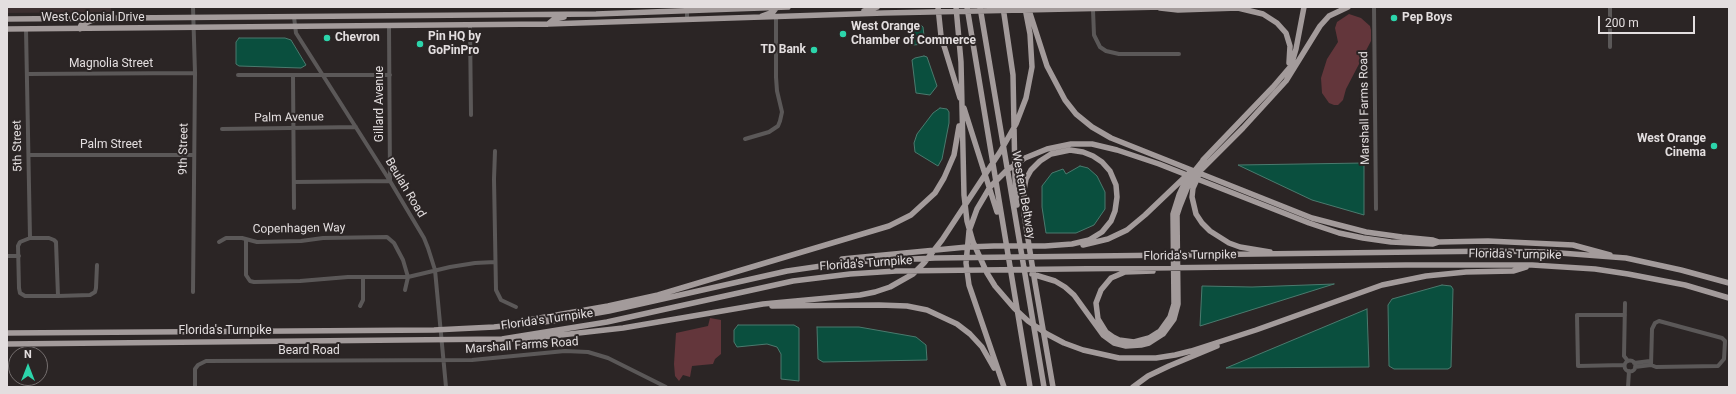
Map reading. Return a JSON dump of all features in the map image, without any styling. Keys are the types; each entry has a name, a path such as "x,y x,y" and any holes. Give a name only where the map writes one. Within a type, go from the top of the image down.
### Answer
{"highway":[{"path":"754,18 769,14 777,7"},
{"name":"West Colonial Drive","path":"7,19 528,15 787,7"},
{"path":"776,17 778,13 787,7"},
{"path":"852,14 877,7"},
{"path":"956,7 960,43 964,194 967,221 980,260 995,286 1014,308 1028,321 1047,334 1083,350 1119,358 1156,358 1191,354"},
{"name":"Western Beltway","path":"967,7 1030,387"},
{"name":"Western Beltway","path":"980,7 1028,282 1044,387"},
{"path":"1024,7 1056,86 1076,114 1111,138 1264,202 1309,223 1339,233 1363,238 1433,244 1439,242 1488,241 1573,245 1626,258"},
{"path":"502,339 525,339 623,328 800,300 860,295 890,287 912,274 933,253 1000,152 1021,111 1029,84 1032,67 1028,7"},
{"path":"1065,9 1077,7"},
{"name":"West Colonial Drive","path":"7,29 504,25 754,18 938,10 1163,7"},
{"path":"1154,8 1178,10 1231,7 1264,14 1281,26 1289,38 1291,53 1287,70"},
{"path":"1175,245 1177,215 1188,186 1286,81 1320,26 1328,16 1348,7"},
{"path":"1003,9 1013,75 1015,177 1020,240"},
{"path":"1296,65 1305,9"},
{"path":"787,271 823,262 850,258 967,247 1093,244 1121,234 1146,215 1205,158 1273,87 1287,70 1293,60 1305,9"},
{"path":"938,10 946,53 992,194 1005,240"},
{"path":"548,24 554,18 580,14"},
{"path":"504,25 524,20 528,15"},
{"path":"388,26 395,20 424,16"},
{"path":"65,29 80,19"},
{"path":"80,29 81,25 97,19"},
{"path":"494,327 608,306 658,294 889,226 911,215 935,193 944,178 954,155 960,121 962,82"},
{"path":"1003,387 972,296 968,279 966,253 969,231 977,209 990,188 1006,171 1026,158 1048,149 1071,144 1092,144 1136,156 1264,202"},
{"path":"1045,246 1084,242 1102,232 1111,221 1117,202 1116,185 1106,166 1093,156 1077,150 1058,151 1044,158 1031,170 1026,179 1023,195 1028,239 1053,387"},
{"path":"1016,270 1045,278 1065,287 1074,295 1103,334 1114,342 1126,346 1141,345 1157,338 1168,328 1174,319 1178,304 1173,214 1179,195 1190,175 1205,158"},
{"path":"1205,167 1196,180 1192,197 1196,214 1202,223 1210,231 1229,243 1252,249 1287,254"},
{"name":"Florida's Turnpike","path":"7,333 447,330 494,327 552,321 609,311 787,271 849,262 905,259 1497,251 1547,252 1626,258 1681,270 1729,283"},
{"path":"1133,387 1148,376 1191,354 1362,291 1426,276 1466,272 1513,270 1532,265"},
{"name":"Florida's Turnpike","path":"7,344 502,339 607,322 768,286 823,277 890,271 1532,265 1595,269 1634,275 1685,285 1729,298"},
{"path":"1176,277 1173,309 1165,325 1156,334 1141,341 1127,342 1113,337 1101,326 1096,312 1096,303 1100,290 1111,278 1125,272 1191,267"},
{"path":"714,313 763,307 840,305 907,306 927,310 957,324 970,334 982,347 1003,387"}],"street":[{"name":"9th Street","path":"192,7 195,73 193,292"},
{"name":"Marshall Farms Road","path":"1374,7 1376,209"},
{"path":"1610,7 1610,47"},
{"path":"1094,8 1094,35 1100,47 1106,51 1119,54 1179,54"},
{"path":"687,9 687,20"},
{"name":"Beulah Road","path":"294,17 296,33 390,181 424,238 435,270 446,387"},
{"path":"745,139 769,132 778,126 780,121 782,112 776,77 776,17"},
{"path":"470,25 471,114"},
{"name":"Gillard Avenue","path":"388,26 390,75 390,181"},
{"name":"5th Street","path":"26,29 30,238"},
{"name":"Magnolia Street","path":"27,74 195,73"},
{"path":"238,75 390,75"},
{"path":"293,75 294,208"},
{"name":"Palm Avenue","path":"222,129 356,127"},
{"path":"496,151 494,179 497,294 501,300 516,307"},
{"name":"Palm Street","path":"29,155 194,155"},
{"path":"294,182 390,181"},
{"name":"Copenhagen Way","path":"408,277 400,254 394,243 387,237 328,238 301,241 264,242 252,242 246,240 246,275 250,281 300,281 329,278 408,277 435,270 475,263 496,262"},
{"path":"58,296 56,242 49,238 30,238 20,242 20,293 24,296 58,296 90,295 95,292 97,265"},
{"path":"219,242 226,238 242,238 246,240"},
{"path":"7,256 19,256"},
{"path":"360,306 363,300 363,277"},
{"path":"405,290 408,277"},
{"path":"1625,303 1624,356 1628,361 1631,360 1635,365"},
{"path":"1624,315 1577,315 1578,366 1624,365 1628,361"},
{"path":"1635,365 1650,363 1656,367 1718,366 1724,359 1725,341 1722,338 1659,321 1655,323 1652,329 1650,363"},
{"name":"Marshall Farms Road","path":"444,360 472,360 565,351 588,352 608,358 666,387"},
{"name":"Beard Road","path":"194,387 195,369 198,365 206,361 444,360"},
{"path":"1624,365 1626,370 1629,372 1628,387"},
{"path":"1629,372 1633,371 1635,365"}],"shaded area":[{"path":"7,7 111,7 111,12 7,13"},
{"path":"1349,14 1361,18 1370,26 1371,41 1346,89 1343,100 1338,105 1334,105 1329,103 1322,93 1321,78 1327,59 1338,42 1335,28 1337,22"},
{"path":"920,24 923,27 925,44 913,45 911,40 912,27 913,25"},
{"path":"239,38 285,38 291,40 306,65 301,68 239,66 236,64 236,42"},
{"path":"924,56 927,57 937,86 930,95 916,93 912,60"},
{"path":"940,108 947,109 949,112 949,123 942,159 938,166 915,152 914,143 917,134 933,113"},
{"path":"1364,163 1364,215 1312,200 1238,165"},
{"path":"1080,166 1088,168 1097,176 1105,192 1105,209 1094,225 1076,233 1046,233 1042,207 1042,186 1052,173 1063,169 1066,174"},
{"path":"1334,284 1200,326 1202,286 1252,287"},
{"path":"1442,285 1451,286 1453,289 1451,367 1448,369 1394,369 1389,366 1388,305 1392,299"},
{"path":"1367,309 1369,367 1226,368"},
{"path":"710,318 721,320 721,354 715,359 713,364 692,366 690,377 683,375 679,381 675,376 674,364 676,333 708,326"},
{"path":"738,325 794,325 799,328 799,381 781,379 781,354 777,347 767,344 737,347 734,342 734,330"},
{"path":"817,327 859,327 916,337 926,345 927,360 823,362 818,359"}],"place":[{"name":"Pep Boys","path":"1394,18"},
{"name":"West Orange Chamber of Commerce","path":"843,34"},
{"name":"Chevron","path":"327,38"},
{"name":"Pin HQ by GoPinPro","path":"420,44"},
{"name":"TD Bank","path":"814,50"},
{"name":"West Orange Cinema","path":"1714,146"}]}
